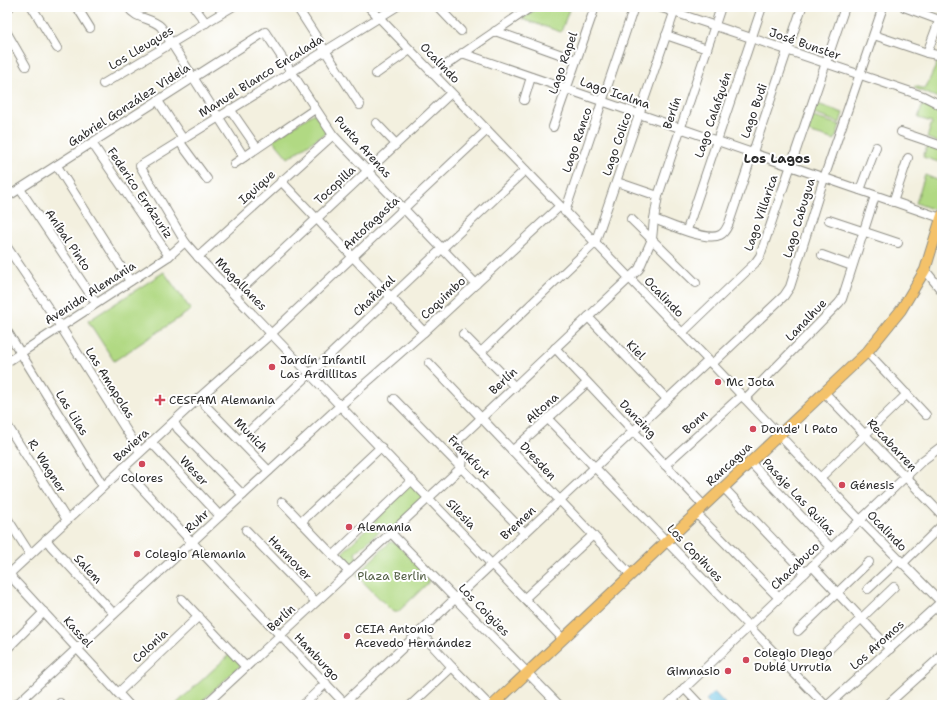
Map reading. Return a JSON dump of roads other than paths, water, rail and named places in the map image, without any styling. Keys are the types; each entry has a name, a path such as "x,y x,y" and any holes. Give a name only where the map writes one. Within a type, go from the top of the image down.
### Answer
{"main road":[{"name":"Rancagua","path":"494,705 867,352 901,310 925,270 942,216"}],"street":[{"path":"32,7 57,48"},
{"path":"77,7 90,28"},
{"path":"128,7 136,16 158,24 244,157"},
{"path":"194,7 206,23"},
{"name":"Los Lleuques","path":"103,84 232,7"},
{"path":"297,7 360,105"},
{"name":"Ocalindo","path":"369,7 900,562 942,603"},
{"name":"Manuel Blanco Encalada","path":"140,166 290,71 396,7"},
{"path":"438,7 461,31"},
{"path":"433,74 531,7"},
{"name":"Lago Rapel","path":"553,127 594,7"},
{"name":"Lago Ranco","path":"562,209 602,102 634,7"},
{"name":"José Bunster","path":"659,7 676,10 714,26 923,96 942,107"},
{"name":"Berlín","path":"205,705 462,467 463,457 457,441 636,272 652,239 658,196 721,7"},
{"name":"Lago Calafquén","path":"687,230 762,7"},
{"name":"Lago Budi","path":"687,230 711,237 720,235 729,223 802,7"},
{"name":"Lago Villarica","path":"682,333 760,256 845,7"},
{"name":"Lago Cabugua","path":"710,363 784,296 790,287 824,178 883,7"},
{"path":"904,7 938,20 927,53"},
{"name":"Lago Colico","path":"596,243 666,35 676,10"},
{"path":"495,31 576,60"},
{"name":"Punta Arenas","path":"265,32 333,135 476,284"},
{"name":"Gabriel González Videla","path":"7,198 265,32"},
{"path":"7,33 26,66"},
{"path":"874,34 927,53 942,56"},
{"path":"666,35 706,49"},
{"path":"376,74 410,50"},
{"name":"Lago Icalma","path":"462,54 875,196 942,216"},
{"path":"524,100 531,77"},
{"name":"Tocopilla","path":"235,294 451,93"},
{"path":"158,101 181,140 207,179"},
{"path":"234,164 315,109"},
{"path":"230,110 257,148"},
{"path":"376,123 396,144"},
{"name":"Antofagasta","path":"272,333 487,130"},
{"path":"901,132 942,146"},
{"name":"Iquique","path":"198,257 333,135"},
{"name":"Federico Errázuriz","path":"92,143 169,256"},
{"path":"860,190 876,147"},
{"path":"893,202 908,158"},
{"path":"57,166 130,281"},
{"name":"Magallanes","path":"140,166 185,242 341,405"},
{"name":"Chañaral","path":"240,440 525,170"},
{"path":"281,181 424,332"},
{"path":"617,182 658,196"},
{"name":"Aníbal Pinto","path":"20,189 96,303"},
{"name":"Lanalhue","path":"743,398 839,304 842,299 875,196"},
{"name":"Coquimbo","path":"341,405 562,209"},
{"path":"631,219 696,283"},
{"path":"654,219 687,230"},
{"path":"829,220 898,243"},
{"name":"Avenida Alemania","path":"7,362 169,256 185,242"},
{"path":"481,352 596,243"},
{"name":"Las Amapolas","path":"7,247 61,327 140,452"},
{"path":"822,255 852,266"},
{"path":"925,270 942,291"},
{"name":"Kiel","path":"588,318 667,399"},
{"name":"Las Lilas","path":"7,332 103,486"},
{"name":"Baviera","path":"9,574 200,397 272,333"},
{"path":"463,334 515,387"},
{"name":"Danzing","path":"555,348 704,506"},
{"path":"867,352 926,415"},
{"name":"Dresden","path":"429,363 631,575"},
{"name":"Bremen","path":"345,704 455,598 667,399 710,363"},
{"name":"Altona","path":"512,451 587,383"},
{"name":"Recabarren","path":"824,392 942,515"},
{"path":"820,478 907,394"},
{"name":"Munich","path":"200,397 204,404 269,471"},
{"name":"Bonn","path":"665,465 743,398"},
{"name":"Frankfurt","path":"394,399 525,533"},
{"name":"Silesia","path":"341,405 563,639"},
{"name":"Ruhr","path":"16,705 341,405"},
{"name":"Los Copihues","path":"548,419 827,705"},
{"path":"174,422 178,429 243,495"},
{"name":"R. Wagner","path":"7,425 67,520"},
{"name":"Weser","path":"151,442 220,516"},
{"name":"Chacabuco","path":"666,705 906,478 922,461 942,446"},
{"path":"301,522 381,447"},
{"name":"Pasaje Las Quilas","path":"750,462 831,548"},
{"name":"Hamburgo","path":"124,468 345,704"},
{"path":"334,556 412,480"},
{"path":"723,487 805,572"},
{"path":"282,502 349,572"},
{"path":"696,513 778,598"},
{"path":"7,518 30,554"},
{"path":"868,589 942,525"},
{"name":"Hannover","path":"246,530 316,602"},
{"name":"Los Coigües","path":"391,533 559,705"},
{"path":"525,598 593,535"},
{"name":"Salem","path":"46,539 114,614"},
{"path":"798,631 869,562"},
{"path":"812,566 890,649"},
{"name":"Kassel","path":"9,574 129,705"},
{"path":"823,654 894,587"},
{"path":"182,599 246,667"},
{"name":"Los Aromos","path":"827,705 942,603"},
{"path":"7,649 44,612"},
{"name":"Colonia","path":"118,693 199,616"},
{"path":"420,632 489,705"},
{"path":"887,705 937,660 942,653"},
{"path":"411,705 452,667"},
{"path":"303,705 326,684"},
{"path":"684,688 700,705"}],"water":[{"path":"714,692 726,705 711,705 706,700"}],"place":[{"name":"Jardín Infantil Las Ardillitas","path":"272,367"},
{"name":"Mc Jota","path":"718,382"},
{"name":"CESFAM Alemania","path":"160,400"},
{"name":"Donde' l Pato","path":"753,429"},
{"name":"Colores","path":"142,464"},
{"name":"Génesis","path":"842,485"},
{"name":"Alemania","path":"349,527"},
{"name":"Colegio Alemania","path":"137,554"},
{"name":"CEIA Antonio Acevedo Hernández","path":"347,636"},
{"name":"Colegio Diego Dublé Urrutia","path":"746,660"},
{"name":"Gimnasio","path":"728,671"}],"district":[{"name":"Los Lagos","path":"777,158"}],"park label":[{"name":"Plaza Berlin","path":"392,576"}]}
